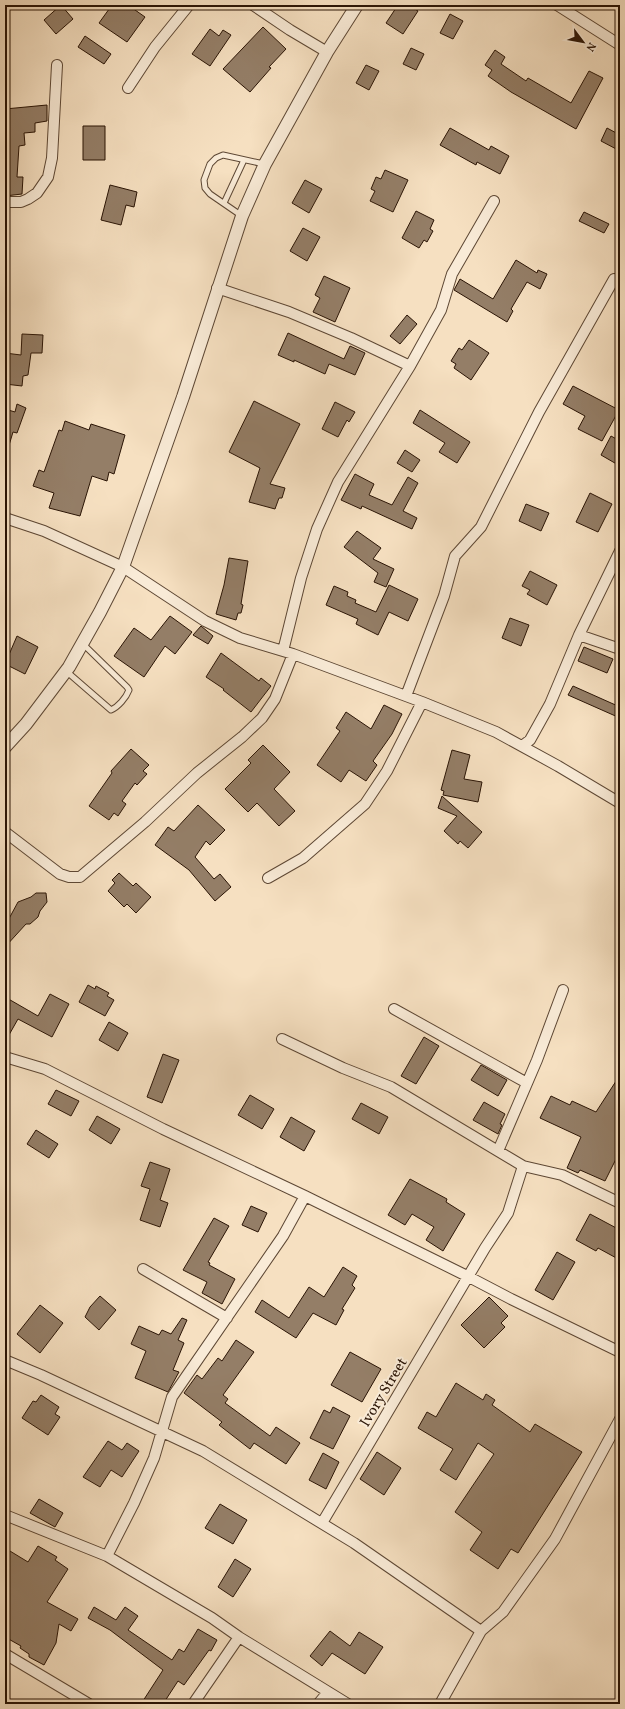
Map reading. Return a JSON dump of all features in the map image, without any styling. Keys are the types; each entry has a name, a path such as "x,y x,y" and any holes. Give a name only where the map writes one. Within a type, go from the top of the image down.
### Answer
{"street":[{"path":"128,88 156,47 189,5"},
{"path":"253,5 290,30 327,52"},
{"path":"5,747 26,724 66,671 123,567 183,397 217,288 242,216 265,164 327,52 357,5"},
{"path":"557,5 620,45"},
{"path":"5,202 21,202 28,199 37,193 48,177 52,158 58,65"},
{"path":"283,651 301,578 317,529 338,482 410,366 441,310 452,274 494,201"},
{"path":"406,696 444,596 455,556 481,527 539,412 614,279"},
{"path":"217,288 289,312 410,366"},
{"path":"5,518 44,531 123,567 205,621 240,638 293,654 422,702 496,732 558,766 620,803"},
{"path":"522,746 530,740 550,704 579,636 620,552"},
{"path":"579,636 620,649"},
{"path":"5,832 60,874 69,877 80,877 145,822 197,773 242,737 262,718 275,699 293,654"},
{"path":"268,878 303,858 365,804 387,771 422,702"},
{"path":"498,1151 527,1083 563,990"},
{"path":"394,1009 527,1083"},
{"path":"282,1039 343,1068 391,1087 523,1166 562,1175 620,1203"},
{"path":"5,1057 45,1070 163,1130 304,1196 620,1352"},
{"name":"Ivory Street","path":"322,1523 485,1248 508,1213 523,1166"},
{"path":"107,1556 134,1503 154,1458 172,1397 202,1351 227,1318 283,1236 304,1196"},
{"path":"143,1269 227,1318"},
{"path":"5,1360 203,1451 354,1543 482,1631"},
{"path":"440,1704 482,1631 503,1612 554,1539 620,1419"},
{"path":"5,1514 107,1556 206,1614 239,1637 348,1704"},
{"path":"193,1704 239,1637"},
{"path":"5,1654 89,1704"},
{"path":"318,1704 328,1692"}],"lane":[{"path":"242,216 210,194 205,188 204,180 210,164 216,158 223,155 265,164"},
{"path":"224,203 244,160"},
{"path":"66,671 111,710 115,708 127,695 129,690 127,686 82,643"}],"building":[{"path":"61,5 73,19 56,34 44,20"},
{"path":"112,5 128,5 145,17 127,42 99,23"},
{"path":"398,5 408,5 418,11 403,34 386,23"},
{"path":"450,14 463,21 453,39 440,33"},
{"path":"263,27 286,49 269,67 271,68 250,92 223,69"},
{"path":"210,29 219,36 223,30 231,35 210,66 192,54"},
{"path":"85,36 111,54 104,64 78,47"},
{"path":"411,48 424,54 416,70 403,64"},
{"path":"495,50 505,57 501,64 526,81 528,78 571,103 589,71 603,78 576,129 511,92 488,76 492,70 485,65"},
{"path":"366,65 379,71 369,90 356,83"},
{"path":"47,105 47,121 35,123 35,132 24,133 25,145 19,146 17,177 23,177 22,194 5,196 5,109"},
{"path":"83,126 105,126 105,160 83,160"},
{"path":"450,128 489,150 491,146 509,156 500,174 477,162 476,165 440,145"},
{"path":"607,128 620,135 620,151 601,141"},
{"path":"385,170 408,180 393,212 370,201 375,191 371,189 376,177 381,179"},
{"path":"305,180 322,189 309,213 292,203"},
{"path":"110,185 137,192 134,207 126,205 121,225 101,220"},
{"path":"416,211 434,220 430,229 433,231 427,242 424,240 419,248 402,238"},
{"path":"584,212 609,224 604,233 579,221"},
{"path":"303,228 320,237 307,261 290,251"},
{"path":"516,260 537,273 538,270 547,274 540,289 527,282 511,309 513,311 507,322 454,290 460,279 493,299"},
{"path":"324,276 350,288 335,322 313,312 320,298 315,295"},
{"path":"407,315 417,324 400,344 390,336"},
{"path":"288,333 344,359 350,346 365,353 355,375 329,364 325,374 294,360 294,362 278,355"},
{"path":"22,334 43,335 42,353 31,353 28,375 23,376 22,386 5,384 5,353 21,355"},
{"path":"469,340 489,353 471,380 454,368 456,364 451,361 459,348 462,350"},
{"path":"573,386 619,410 602,441 578,429 585,416 563,404"},
{"path":"254,401 300,424 270,484 285,488 282,498 279,498 275,509 249,502 260,468 229,452"},
{"path":"335,402 355,412 349,422 347,420 338,437 322,429"},
{"path":"17,404 26,408 17,433 13,432 7,452 5,451 5,409 15,412"},
{"path":"420,410 470,442 457,463 439,452 445,443 413,423"},
{"path":"65,421 89,430 91,424 125,435 114,474 109,472 107,481 92,476 80,516 49,508 54,493 33,486 39,470 44,472 59,430 62,431"},
{"path":"611,436 620,441 620,466 601,455"},
{"path":"405,450 420,460 412,472 397,463"},
{"path":"355,474 374,484 369,495 392,505 408,477 418,483 403,511 417,518 412,529 362,506 361,509 341,500"},
{"path":"590,493 612,504 598,532 576,522"},
{"path":"526,504 549,513 541,531 519,521"},
{"path":"357,531 381,548 373,559 394,569 386,587 374,582 378,573 344,547"},
{"path":"229,558 248,561 241,604 243,605 241,613 238,613 236,620 216,614 224,585"},
{"path":"530,571 557,585 547,605 527,594 530,590 522,586"},
{"path":"389,585 418,599 408,621 389,612 378,635 356,624 358,619 326,605 334,586 348,592 347,596 356,600 355,603 376,612"},
{"path":"170,616 192,632 175,654 165,646 144,677 114,656 134,628 151,640"},
{"path":"510,618 529,625 521,646 502,638"},
{"path":"201,626 213,636 208,644 193,635"},
{"path":"17,636 38,647 25,674 5,664"},
{"path":"584,647 613,659 607,673 578,661"},
{"path":"221,653 259,681 261,678 271,686 251,712 223,690 224,689 206,677"},
{"path":"573,686 620,707 620,718 568,695"},
{"path":"384,705 402,714 392,734 373,761 377,765 366,781 349,770 341,782 317,765 340,731 336,728 346,712 371,729"},
{"path":"263,745 290,772 274,789 295,811 279,826 257,803 248,812 225,789 251,763 248,760"},
{"path":"131,749 149,765 143,771 147,774 137,785 135,783 122,801 126,804 118,816 114,813 109,820 89,806 112,773 111,771"},
{"path":"452,750 470,755 464,779 482,782 478,802 443,795 444,791 441,790"},
{"path":"442,796 482,832 468,848 460,841 458,844 444,831 457,816 438,808"},
{"path":"198,805 225,830 210,845 206,841 195,857 214,879 220,874 231,887 215,901 189,870 155,845 168,827 174,831"},
{"path":"119,873 133,886 136,883 151,897 136,913 127,904 124,907 108,891 115,883 112,880"},
{"path":"36,893 46,893 47,902 40,911 38,917 30,924 26,924 5,947 5,926 18,902 31,897"},
{"path":"88,985 95,989 96,986 109,993 107,996 114,1000 105,1016 79,1002"},
{"path":"50,994 69,1004 52,1037 18,1019 5,1042 5,997 38,1016"},
{"path":"109,1022 128,1033 118,1051 99,1040"},
{"path":"424,1037 439,1046 416,1084 401,1076"},
{"path":"163,1054 179,1060 162,1103 147,1097"},
{"path":"481,1065 507,1080 498,1096 471,1080"},
{"path":"620,1075 620,1151 605,1181 580,1170 578,1173 567,1168 581,1137 540,1118 551,1096 570,1105 572,1101 596,1112"},
{"path":"56,1090 79,1101 71,1116 48,1104"},
{"path":"250,1095 274,1109 262,1129 238,1115"},
{"path":"484,1102 505,1114 500,1124 502,1125 498,1134 473,1120"},
{"path":"361,1103 388,1117 379,1134 352,1119"},
{"path":"97,1116 120,1129 111,1144 89,1130"},
{"path":"291,1117 315,1131 304,1151 280,1137"},
{"path":"36,1130 58,1144 49,1158 27,1144"},
{"path":"150,1162 170,1169 160,1200 168,1203 160,1227 140,1220 150,1189 141,1186"},
{"path":"410,1179 447,1199 446,1202 465,1214 443,1251 426,1240 434,1227 412,1214 405,1225 388,1215"},
{"path":"251,1206 267,1213 258,1232 242,1225"},
{"path":"590,1214 620,1230 620,1260 598,1248 596,1251 576,1240"},
{"path":"214,1218 229,1226 208,1262 210,1263 209,1265 235,1279 222,1304 202,1293 207,1282 183,1270"},
{"path":"557,1252 575,1262 553,1300 535,1290"},
{"path":"343,1267 357,1276 352,1285 355,1288 342,1309 344,1310 336,1325 313,1313 296,1338 255,1312 262,1300 289,1318 309,1287 324,1297"},
{"path":"100,1296 116,1310 99,1330 85,1317 90,1307"},
{"path":"489,1297 508,1316 501,1323 505,1327 484,1348 461,1325"},
{"path":"40,1305 63,1323 40,1353 17,1334"},
{"path":"182,1318 187,1320 178,1340 184,1343 173,1370 179,1372 168,1392 135,1378 146,1351 131,1344 139,1326 159,1335 162,1330 171,1334"},
{"path":"236,1340 254,1352 223,1395 228,1399 225,1403 270,1436 276,1427 300,1443 286,1464 254,1443 250,1449 219,1425 222,1422 184,1393 197,1375 202,1379 218,1358 222,1361"},
{"path":"350,1352 381,1369 362,1402 331,1385"},
{"path":"456,1383 483,1400 486,1394 495,1400 492,1405 530,1432 535,1424 582,1452 518,1553 511,1549 498,1569 470,1550 482,1532 455,1512 494,1454 478,1443 456,1480 440,1470 453,1449 418,1428 427,1412 436,1417"},
{"path":"41,1395 59,1407 55,1414 60,1417 48,1435 22,1418 33,1401 36,1402"},
{"path":"333,1407 350,1416 333,1449 310,1438 324,1410 330,1413"},
{"path":"108,1441 122,1450 127,1443 139,1451 122,1477 111,1470 100,1487 83,1477"},
{"path":"377,1452 401,1468 384,1495 360,1479"},
{"path":"323,1453 339,1462 326,1489 309,1480"},
{"path":"39,1499 63,1513 55,1527 30,1513"},
{"path":"220,1504 247,1520 233,1544 205,1528"},
{"path":"38,1546 57,1557 55,1560 68,1569 47,1602 78,1619 71,1631 59,1624 56,1643 44,1665 29,1657 29,1654 20,1648 21,1646 5,1637 5,1548 28,1562"},
{"path":"235,1559 251,1569 233,1597 218,1587"},
{"path":"94,1607 116,1620 125,1607 138,1616 128,1630 172,1660 179,1649 184,1652 198,1629 217,1640 211,1651 209,1650 184,1685 178,1681 163,1704 141,1704 163,1670 110,1630 88,1618"},
{"path":"330,1631 350,1646 359,1632 383,1647 365,1674 332,1653 322,1666 310,1656"}]}
